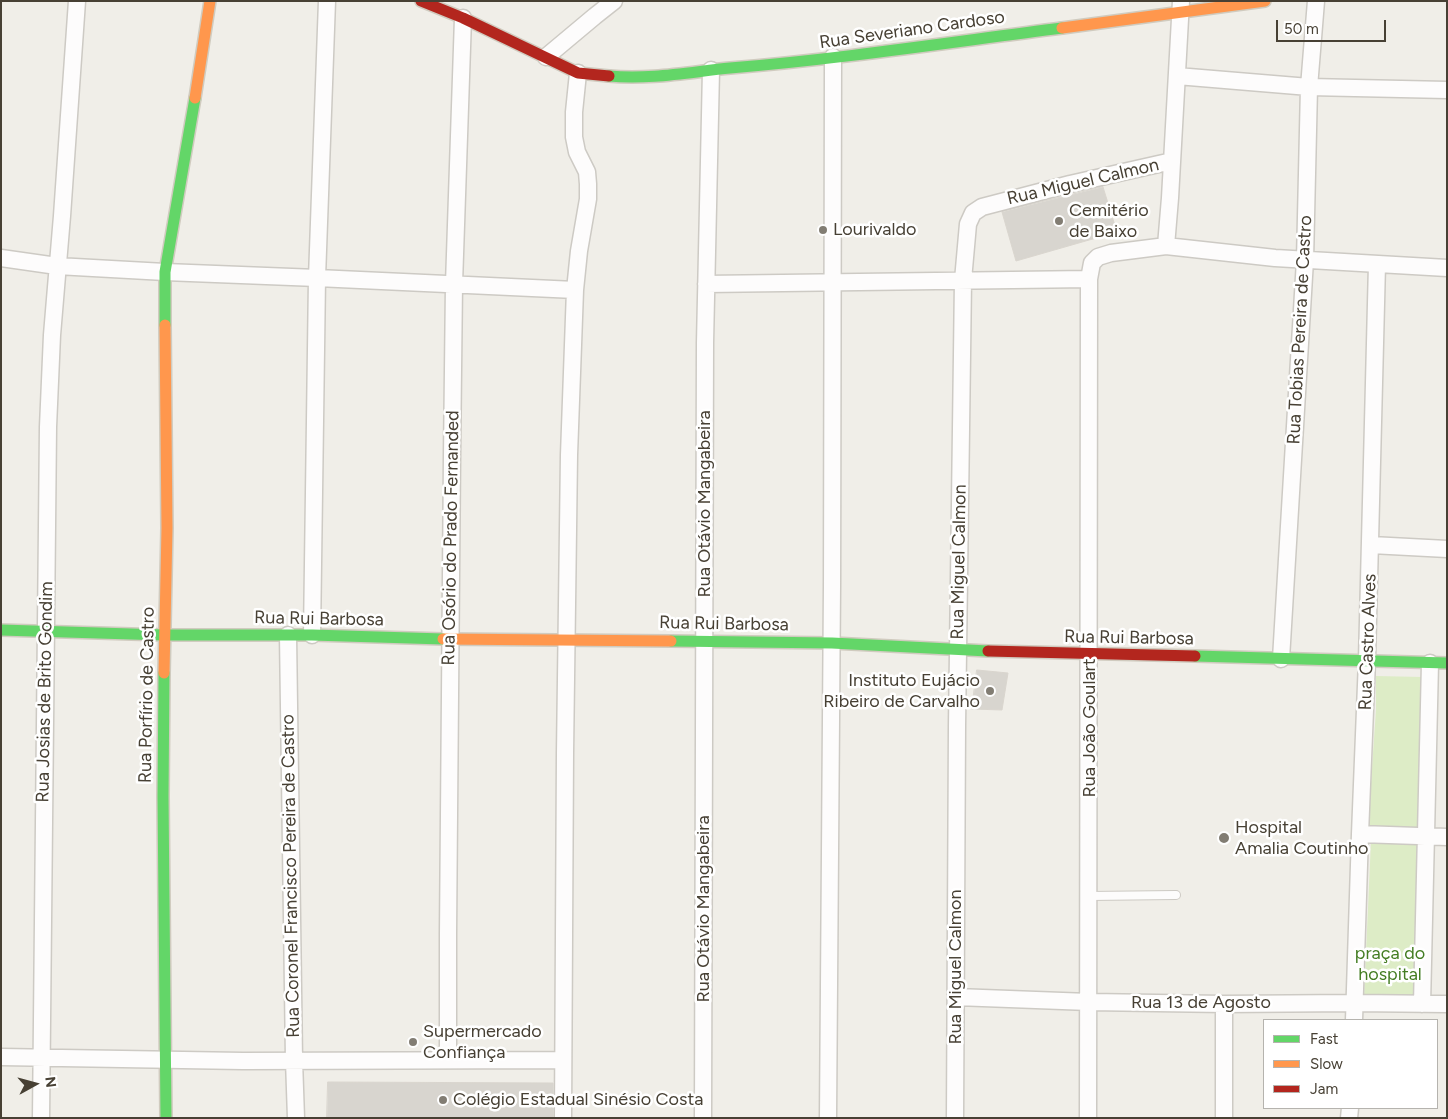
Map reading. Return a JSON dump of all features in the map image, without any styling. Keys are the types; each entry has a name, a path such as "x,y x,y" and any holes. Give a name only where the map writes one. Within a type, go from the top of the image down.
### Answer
{"street":[{"name":"Rua Josias de Brito Gondim","path":"41,1118 48,427 52,335 77,1"},
{"name":"Rua Porfírio de Castro","path":"166,1118 163,796 167,528 165,272 198,88 210,1"},
{"path":"312,635 317,278 327,1"},
{"name":"Rua Severiano Cardoso","path":"421,1 463,18 578,73 620,78 676,75 795,63 1181,6 1266,1"},
{"path":"546,57 614,1"},
{"name":"Rua Tobias Pereira de Castro","path":"1281,659 1305,260 1309,87 1316,1"},
{"path":"1166,246 1181,6"},
{"name":"Rua Osório do Prado Fernanded","path":"448,1060 454,284 463,18"},
{"path":"828,1118 834,282 833,57"},
{"name":"Rua Otávio Mangabeira","path":"703,1118 706,284 711,70"},
{"path":"562,1118 569,455 575,290 579,251 588,199 587,172 577,152 574,137 574,112 578,73"},
{"path":"1177,76 1309,87 1447,90"},
{"name":"Rua Miguel Calmon","path":"956,1118 958,650 963,280 968,224 973,213 982,207 1070,184 1172,161"},
{"path":"706,284 1089,278 1092,263 1098,257 1111,253 1166,246 1305,260 1447,268"},
{"path":"1,258 57,266 575,290"},
{"name":"Rua Castro Alves","path":"1354,1019 1368,660 1377,264"},
{"name":"Rua João Goulart","path":"1088,1118 1089,278"},
{"path":"1371,545 1447,549"},
{"name":"Rua Rui Barbosa","path":"1,630 450,639 832,643 958,650 1447,663"},
{"name":"Rua Coronel Francisco Pereira de Castro","path":"288,635 296,1118"},
{"path":"1422,1004 1430,663"},
{"path":"1360,834 1447,837"},
{"name":"Rua 13 de Agosto","path":"956,997 1089,1002 1224,1004 1447,1004"},
{"path":"1224,1004 1224,1118"},
{"path":"1,1057 166,1060 563,1060"}],"lane":[{"path":"1089,896 1176,896"}],"green space":[{"path":"1376,676 1423,677 1419,828 1368,826 1376,710"},
{"name":"praça do hospital","path":"1371,841 1419,843 1414,998 1364,997"}],"building":[{"name":"Cemitério de Baixo","path":"1103,187 1117,232 1016,261 1002,212"},
{"name":"Instituto Eujácio Ribeiro de Carvalho","path":"977,670 1008,673 1002,710 972,709"},
{"name":"Colégio Estadual Sinésio Costa","path":"328,1082 553,1083 553,1118 327,1118"}],"traffic: fast":[{"path":"609,76 654,76 813,60 1062,28"},
{"path":"165,325 165,272 195,98"},
{"path":"1,630 164,635 312,635 443,639"},
{"path":"671,641 832,643 988,651"},
{"path":"1195,656 1447,663"},
{"path":"164,673 163,796 166,1118"}],"traffic: slow":[{"path":"195,98 210,1"},
{"path":"1062,28 1265,1"},
{"path":"164,673 167,528 165,325"},
{"path":"443,639 671,641"}],"traffic: jam":[{"path":"421,1 463,18 578,73 609,76"},
{"path":"988,651 1195,656"}],"place":[{"name":"Cemitério de Baixo","path":"1059,221"},
{"name":"Lourivaldo","path":"823,230"},
{"name":"Instituto Eujácio Ribeiro de Carvalho","path":"990,691"},
{"name":"Hospital Amalia Coutinho","path":"1224,838"},
{"name":"Supermercado Confiança","path":"413,1042"},
{"name":"Colégio Estadual Sinésio Costa","path":"443,1100"}]}
